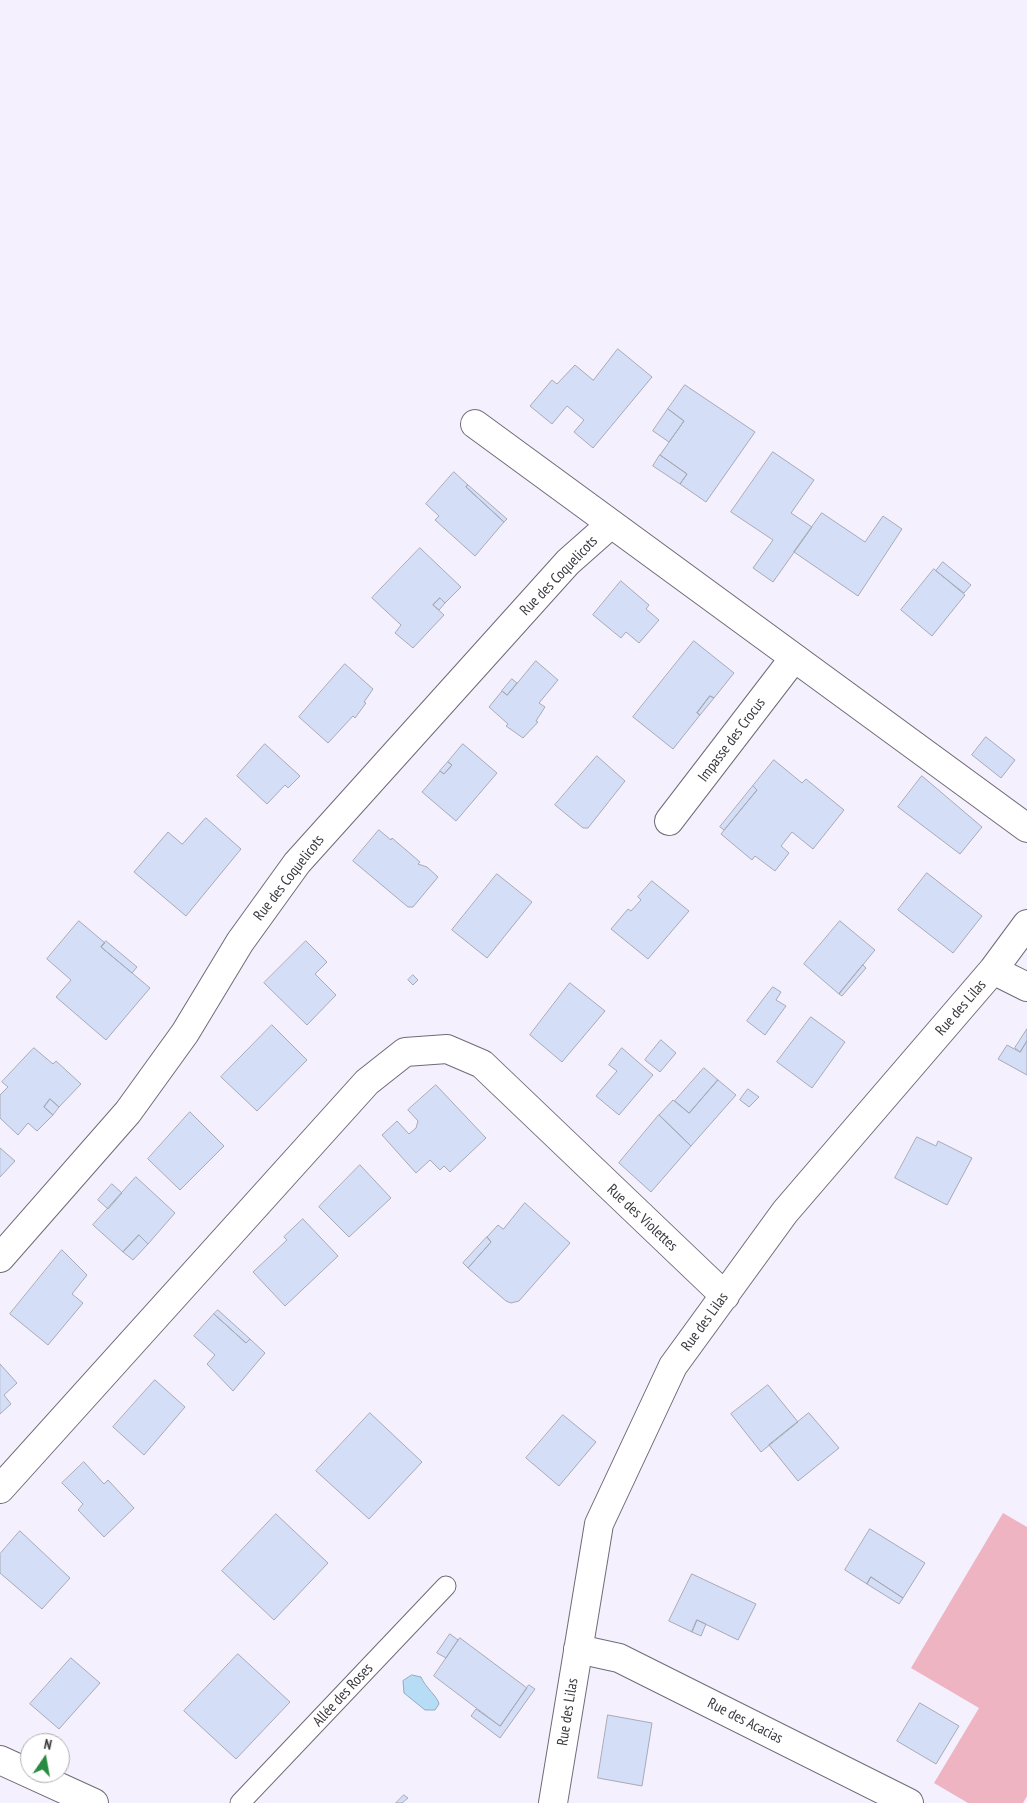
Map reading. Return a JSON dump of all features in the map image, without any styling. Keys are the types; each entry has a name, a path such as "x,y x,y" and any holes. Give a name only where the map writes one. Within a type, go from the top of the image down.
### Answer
{"street":[{"path":"475,424 1027,828"},
{"name":"Rue des Coquelicots","path":"0,1258 128,1112 186,1033 240,942 297,863 568,562 611,524"},
{"name":"Impasse des Crocus","path":"669,822 794,658"},
{"name":"Rue des Lilas","path":"553,1803 599,1524 673,1366 785,1212 993,970 1027,924"},
{"path":"993,970 1027,988"},
{"name":"Rue des Violettes","path":"0,1489 367,1082 405,1052 447,1049 482,1064 725,1296"},
{"name":"Rue des Acacias","path":"578,1649 619,1658 909,1803"},
{"path":"0,1760 94,1803"}],"lane":[{"name":"Allée des Roses","path":"240,1803 446,1586"}],"shaded area":[{"path":"1003,1513 1027,1527 1027,1796 1023,1803 968,1803 934,1783 979,1708 911,1668"}],"water":[{"path":"412,1675 421,1677 436,1698 439,1704 435,1710 425,1710 404,1693 403,1681"}],"building":[{"path":"618,349 652,377 593,448 574,432 584,420 567,406 552,424 530,406 552,380 557,384 575,365 593,380"},
{"path":"685,385 755,432 706,502 680,484 687,474 660,455 684,421 668,409"},
{"path":"668,409 684,421 669,442 653,431"},
{"path":"773,452 814,480 791,513 812,527 773,582 753,568 773,540 731,512"},
{"path":"660,455 687,474 680,484 653,466"},
{"path":"454,472 468,485 466,487 504,522 475,556 435,520 439,516 426,504"},
{"path":"468,485 507,519 504,522 466,487"},
{"path":"822,513 865,542 883,516 902,529 858,596 794,552"},
{"path":"420,548 461,587 445,603 440,598 433,605 444,615 413,648 395,633 401,625 372,598"},
{"path":"943,562 971,585 964,593 936,571"},
{"path":"934,569 965,595 932,636 901,610"},
{"path":"621,581 649,605 646,609 659,620 639,643 626,632 621,638 593,615"},
{"path":"440,598 445,603 439,610 433,605"},
{"path":"694,641 734,673 714,698 710,696 697,713 700,715 673,749 633,717"},
{"path":"536,661 558,680 539,703 545,707 536,721 538,722 523,738 506,726 508,724 489,707 502,691 507,695"},
{"path":"345,664 373,689 355,718 353,716 328,743 299,717"},
{"path":"512,679 517,683 507,695 502,691"},
{"path":"710,696 714,698 700,715 697,713"},
{"path":"986,737 1015,760 1001,778 972,755"},
{"path":"265,744 300,776 288,788 285,785 267,804 237,776"},
{"path":"463,744 497,773 456,821 422,792 440,771 444,774 452,765 448,762"},
{"path":"597,756 625,781 588,828 583,828 555,805"},
{"path":"774,760 802,783 806,779 844,810 813,849 792,832 781,846 789,853 775,871 755,856 752,860 721,834 757,790 753,786"},
{"path":"448,762 452,765 444,774 440,771"},
{"path":"922,776 982,827 960,854 898,807"},
{"path":"753,786 757,790 724,830 720,827"},
{"path":"206,818 241,849 186,916 134,872 168,832 182,844"},
{"path":"379,830 391,840 392,838 420,862 418,864 427,867 438,877 413,907 408,907 353,861"},
{"path":"927,873 982,916 953,953 898,910"},
{"path":"497,874 532,902 487,958 452,930"},
{"path":"652,881 689,911 648,959 611,929 628,909 631,911 641,900 638,897"},
{"path":"79,921 105,943 101,947 150,988 106,1040 56,997 71,980 47,959"},
{"path":"840,921 875,950 839,994 804,964"},
{"path":"106,941 137,967 132,973 101,947"},
{"path":"306,941 327,962 315,974 336,995 307,1025 264,983"},
{"path":"863,965 866,968 842,996 839,994"},
{"path":"413,975 418,980 413,985 408,980"},
{"path":"570,983 605,1011 562,1062 530,1035"},
{"path":"773,987 781,992 776,1000 786,1006 765,1035 747,1021"},
{"path":"811,1017 845,1042 812,1088 777,1062"},
{"path":"272,1025 307,1060 257,1111 221,1077"},
{"path":"1027,1029 1027,1041 1020,1052 1015,1048"},
{"path":"661,1040 676,1053 660,1072 645,1060"},
{"path":"1027,1041 1027,1075 998,1059 1007,1045 1020,1052"},
{"path":"34,1048 53,1064 56,1061 81,1084 59,1107 50,1099 44,1107 53,1115 37,1131 28,1123 18,1135 0,1118 0,1095 8,1087 2,1082"},
{"path":"622,1048 653,1075 619,1115 596,1096 617,1071 609,1065"},
{"path":"704,1068 718,1080 689,1113 675,1101"},
{"path":"718,1080 736,1095 691,1146 659,1115 673,1100 689,1113"},
{"path":"436,1085 486,1138 450,1172 444,1166 440,1170 430,1160 416,1173 382,1135 397,1121 409,1134 416,1128 418,1121 408,1110"},
{"path":"748,1089 759,1097 749,1107 740,1100"},
{"path":"50,1099 59,1107 53,1115 44,1107"},
{"path":"190,1112 224,1146 180,1190 148,1159"},
{"path":"659,1115 691,1146 651,1192 619,1163"},
{"path":"917,1137 936,1146 938,1141 972,1158 947,1205 895,1178"},
{"path":"0,1148 15,1161 0,1177"},
{"path":"360,1165 391,1198 349,1237 319,1207"},
{"path":"136,1177 175,1213 148,1244 139,1235 123,1252 93,1225"},
{"path":"112,1184 122,1193 108,1209 98,1200"},
{"path":"525,1203 570,1243 519,1301 511,1303 506,1301 468,1268 491,1242 487,1237 498,1225 503,1229"},
{"path":"303,1219 338,1256 285,1306 253,1272 287,1240 284,1237"},
{"path":"139,1235 148,1244 133,1260 123,1252"},
{"path":"487,1237 491,1242 468,1268 463,1263"},
{"path":"62,1250 87,1275 72,1294 83,1303 48,1345 10,1314"},
{"path":"218,1310 250,1339 246,1343 214,1314"},
{"path":"214,1314 246,1343 250,1339 265,1353 233,1391 207,1364 215,1355 194,1336"},
{"path":"0,1364 17,1383 4,1395 11,1404 0,1414"},
{"path":"155,1380 185,1407 144,1455 113,1427"},
{"path":"768,1385 798,1422 761,1452 731,1414"},
{"path":"370,1413 422,1462 369,1519 316,1471"},
{"path":"809,1413 839,1448 798,1481 769,1445"},
{"path":"563,1415 596,1442 559,1486 526,1458"},
{"path":"84,1462 104,1484 108,1480 134,1508 104,1537 78,1510 83,1504 62,1483"},
{"path":"276,1514 328,1563 274,1620 222,1571"},
{"path":"870,1529 925,1563 903,1598 871,1577 867,1584 845,1570"},
{"path":"20,1531 70,1578 42,1609 0,1573 0,1554"},
{"path":"692,1574 756,1604 738,1640 697,1620 692,1632 669,1621"},
{"path":"871,1577 903,1598 899,1604 867,1584"},
{"path":"697,1620 706,1624 701,1636 692,1632"},
{"path":"450,1634 458,1640 446,1658 437,1653"},
{"path":"460,1638 527,1688 500,1726 434,1676"},
{"path":"238,1654 290,1702 236,1759 184,1711"},
{"path":"71,1658 100,1683 59,1729 30,1704"},
{"path":"529,1685 535,1689 500,1738 471,1716 476,1709 500,1726"},
{"path":"920,1703 959,1726 936,1764 897,1741"},
{"path":"608,1715 652,1723 642,1786 598,1778"},
{"path":"404,1795 408,1798 402,1803 396,1803"}]}
